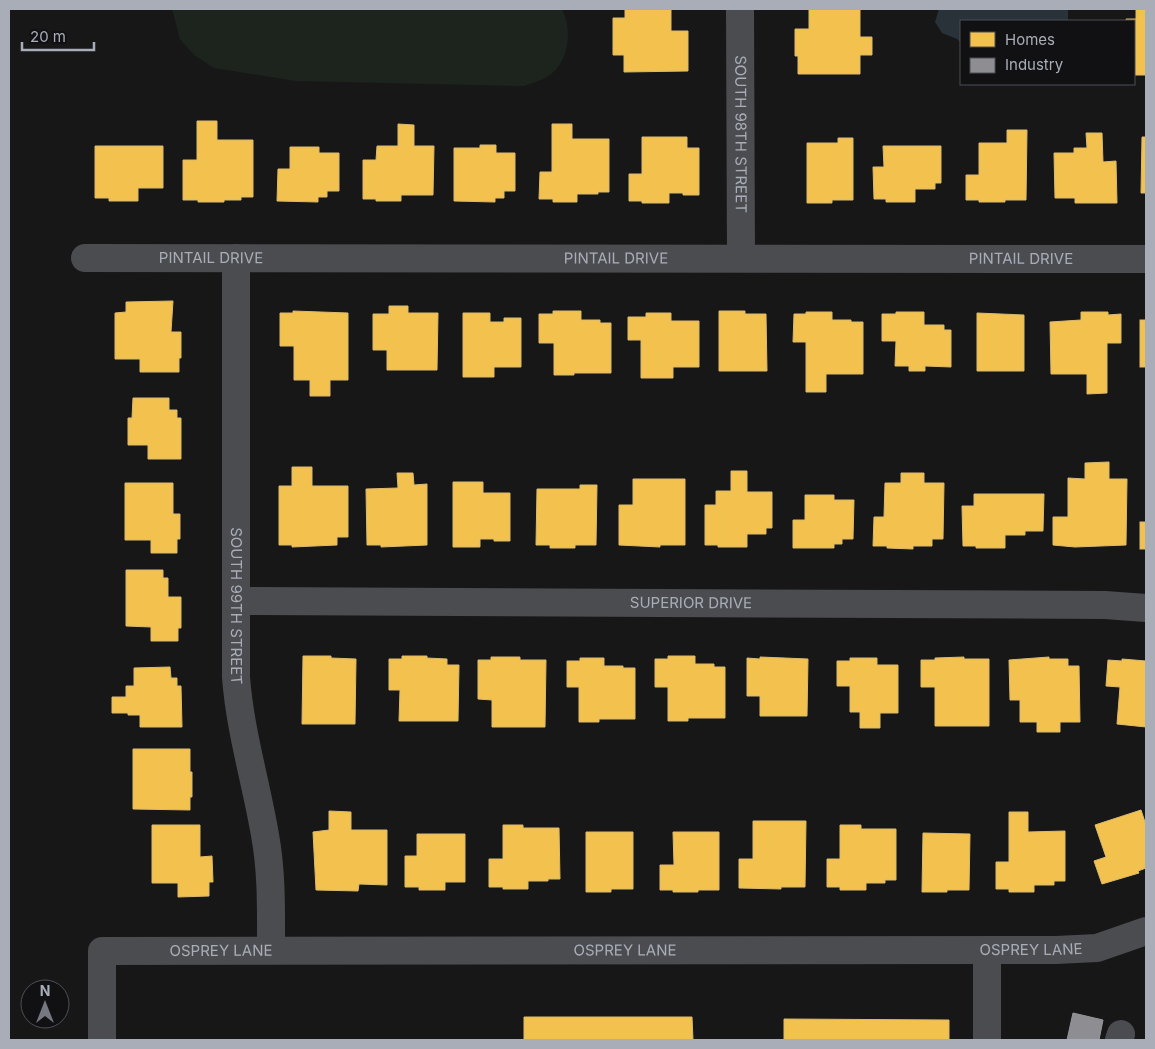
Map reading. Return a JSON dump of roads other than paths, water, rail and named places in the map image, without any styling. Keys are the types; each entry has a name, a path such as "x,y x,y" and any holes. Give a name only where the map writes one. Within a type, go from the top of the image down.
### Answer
{"street":[{"name":"SOUTH 98TH STREET","path":"740,9 741,258"},
{"name":"PINTAIL DRIVE","path":"85,258 1146,259"},
{"name":"SOUTH 99TH STREET","path":"236,258 235,662 241,727 257,790 268,853 271,949"},
{"name":"SUPERIOR DRIVE","path":"236,601 1105,605 1146,608"},
{"name":"OSPREY LANE","path":"102,1040 102,950 986,950 1097,948 1146,931"},
{"path":"986,950 987,1040"}]}
